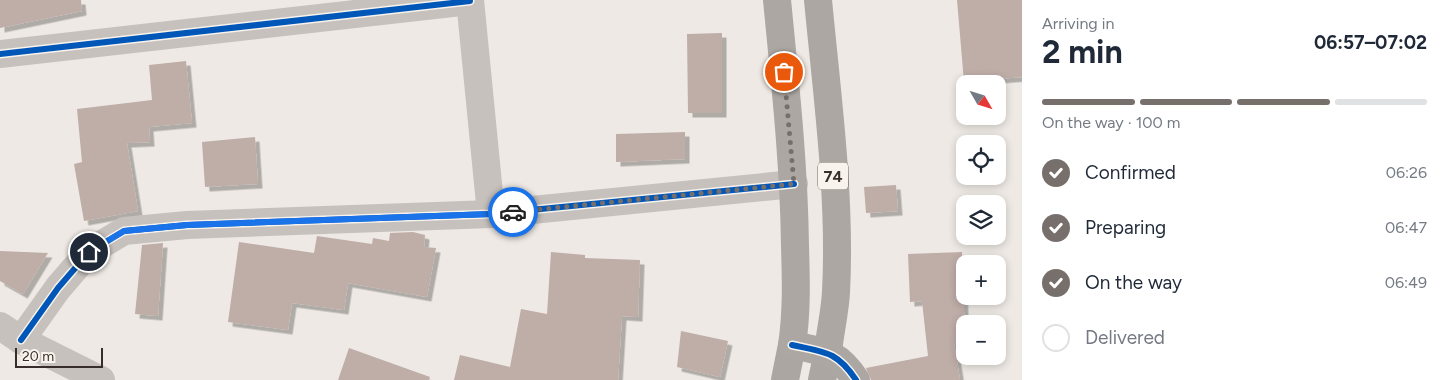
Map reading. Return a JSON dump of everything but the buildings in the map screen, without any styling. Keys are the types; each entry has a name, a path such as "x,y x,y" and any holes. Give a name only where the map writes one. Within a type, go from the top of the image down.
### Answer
{"highway":[{"name":"74","path":"777,0 794,184 796,293 792,345"},
{"name":"74","path":"818,0 832,151 836,238 836,293 828,352"},
{"path":"792,345 828,352 847,366 856,380"}],"main road":[{"name":"74","path":"785,380 792,345"},
{"name":"74","path":"822,380 828,352"}],"street":[{"path":"0,54 470,0 491,214"},
{"path":"101,380 10,333 58,288 89,252 124,231 187,225 491,214 794,184"}],"cycle path":[{"path":"0,54 470,1"},
{"path":"21,340 58,288 89,252 124,231 187,225 491,214 794,184"},
{"path":"792,345 829,354 842,363 856,380"}],"way so far":[{"path":"513,212 794,184 784,72"}],"route":[{"path":"89,252 124,231 187,225 513,212"}]}
